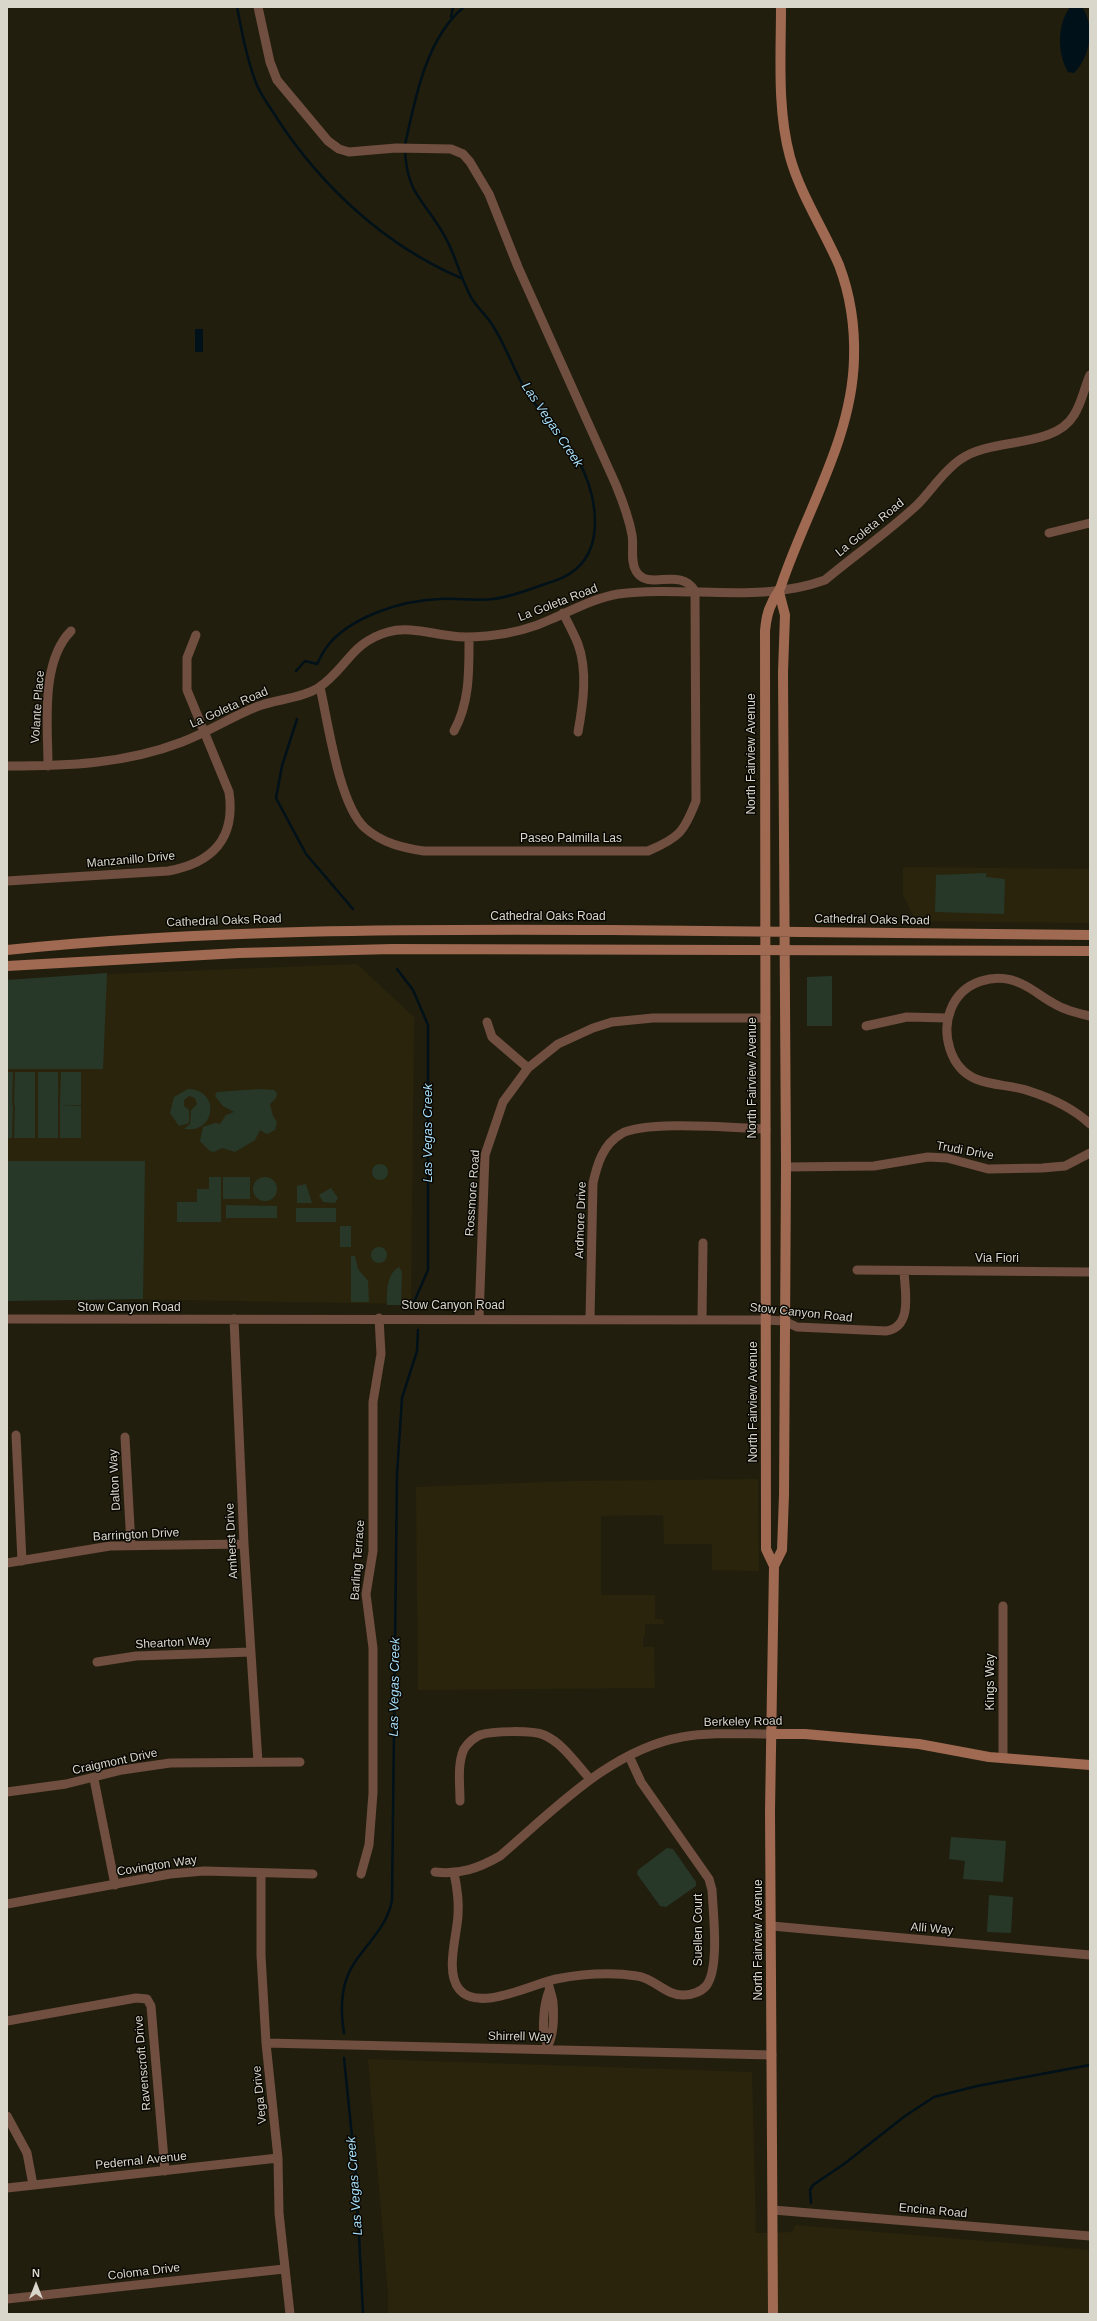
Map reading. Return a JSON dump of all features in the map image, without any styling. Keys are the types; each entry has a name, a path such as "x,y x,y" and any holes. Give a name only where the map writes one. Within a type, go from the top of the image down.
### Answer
{"main road":[{"name":"North Fairview Avenue","path":"774,1566 766,1549 767,1320 765,646 767,615 772,601 779,592 792,554 812,508 846,419 853,379 854,358 852,317 839,266 804,198 790,158 784,130 781,7"},
{"name":"North Fairview Avenue","path":"773,2314 774,2210 771,1734 774,1566 782,1550 784,1495 786,1167 783,672 785,615 779,592"},
{"name":"Cathedral Oaks Road","path":"7,950 102,940 238,933 486,929 1090,935"},
{"path":"7,966 239,953 374,949 1090,951"},
{"name":"Berkeley Road","path":"771,1734 805,1734 925,1744 974,1755 1090,1765"}],"street":[{"path":"258,7 270,62 277,80 328,142 339,149 349,152 396,148 451,149 463,154 470,162 489,194 518,267 616,486 626,511 633,536 633,561 636,571 642,577 648,579 682,579 690,582 695,591"},
{"name":"La Goleta Road","path":"7,766 81,765 129,758 160,750 204,732 258,706 279,699 307,693 320,687 355,649 371,638 390,631 408,630 469,637 512,632 533,626 586,603 618,594 695,591 779,592 807,587 825,580 916,506 950,467 962,458 976,451 1055,433 1066,425 1075,414 1090,375"},
{"path":"1049,533 1090,523"},
{"name":"Paseo Palmilla Las","path":"320,687 338,772 350,804 364,827 390,843 406,848 424,850 648,851 671,842 682,831 696,801 695,591"},
{"path":"563,613 579,645 582,667 583,699 578,732"},
{"name":"Volante Place","path":"48,766 48,710 50,680 54,657 62,641 71,631"},
{"name":"Manzanillo Drive","path":"7,881 168,871 188,867 202,860 222,840 229,825 231,810 229,792 187,690 187,658 196,634"},
{"path":"454,732 462,716 467,693 469,637"},
{"path":"1090,1016 1074,1013 1053,1004 1022,983 998,978 973,984 962,992 952,1004 947,1018 946,1036 949,1046 961,1068 975,1078 986,1082 1017,1088 1047,1098 1072,1110 1090,1124"},
{"path":"866,1026 907,1017 947,1018"},
{"name":"Rossmore Road","path":"479,1318 485,1155 503,1102 528,1068 558,1044 593,1028 612,1022 653,1018 766,1018"},
{"path":"487,1022 492,1037 528,1068"},
{"name":"Ardmore Drive","path":"590,1319 594,1183 597,1166 611,1142 621,1134 648,1127 766,1129"},
{"name":"Trudi Drive","path":"786,1167 874,1166 928,1157 947,1158 988,1168 1042,1168 1065,1166 1079,1161 1090,1153"},
{"path":"702,1319 703,1243"},
{"name":"Via Fiori","path":"856,1270 1090,1272"},
{"name":"Stow Canyon Road","path":"7,1319 702,1319 784,1321 797,1327 886,1331 896,1328 904,1320 904,1271"},
{"name":"Barling Terrace","path":"361,1874 369,1845 373,1794 373,1648 366,1594 373,1551 373,1402 381,1354 379,1318"},
{"name":"Amherst Drive","path":"234,1319 244,1544 258,1762"},
{"path":"16,1435 22,1561"},
{"name":"Dalton Way","path":"125,1437 131,1545"},
{"name":"Barrington Drive","path":"7,1563 110,1546 244,1544"},
{"name":"Kings Way","path":"1002,1606 1003,1758"},
{"name":"Shearton Way","path":"98,1662 136,1656 250,1652"},
{"path":"460,1801 460,1768 464,1750 470,1741 488,1734 533,1732 544,1735 564,1751 590,1779"},
{"name":"Berkeley Road","path":"435,1872 454,1873 471,1870 500,1856 590,1779 629,1756 651,1746 681,1737 709,1734 771,1734"},
{"name":"Suellen Court","path":"454,1873 458,1914 452,1974 459,1990 469,1997 494,1997 512,1994 548,1981 575,1976 639,1976 670,1992 684,1995 698,1992 706,1986 711,1975 713,1959 712,1890 709,1879 641,1782 629,1756"},
{"name":"Craigmont Drive","path":"7,1791 94,1779 122,1770 170,1763 300,1762"},
{"path":"94,1779 115,1884"},
{"name":"Covington Way","path":"7,1904 170,1874 204,1871 313,1874"},
{"name":"Vega Drive","path":"261,1873 261,1955 266,2043 278,2158 279,2212 284,2269 290,2314"},
{"name":"Alli Way","path":"772,1926 1090,1955"},
{"path":"548,1981 549,1991 545,2001 544,2023 544,2038 548,2048"},
{"name":"Ravenscroft Drive","path":"7,2021 136,1998 147,1999 151,2006 164,2171"},
{"name":"Shirrell Way","path":"266,2043 548,2048 772,2056"},
{"path":"7,2116 27,2153 33,2185"},
{"name":"Pedernal Avenue","path":"7,2188 278,2158"},
{"name":"Encina Road","path":"774,2210 1090,2236"},
{"name":"Coloma Drive","path":"7,2300 284,2269"}],"shaded area":[{"path":"1070,7 1082,7 1089,24 1090,32 1084,59 1074,73 1068,72 1064,64 1060,48 1061,30"},
{"path":"195,329 203,329 203,352 195,352"},
{"path":"903,867 1090,869 1090,923 916,921 903,895"},
{"path":"357,964 414,1017 411,1304 7,1297 7,982 111,974"},
{"path":"758,1479 759,1571 712,1570 712,1544 664,1544 663,1515 601,1516 601,1595 655,1595 655,1619 663,1619 664,1624 645,1624 645,1636 643,1637 643,1647 654,1647 655,1688 418,1690 416,1487 573,1481"},
{"path":"368,2059 752,2072 756,2233 792,2232 796,2225 1090,2250 1090,2314 388,2314 388,2293"}],"green space":[{"path":"986,873 986,877 1005,879 1004,914 935,912 936,875"},
{"path":"107,973 103,1069 7,1069 7,980"},
{"path":"832,976 832,1026 807,1026 807,977"},
{"path":"7,1072 13,1072 12,1105 7,1105"},
{"path":"15,1072 35,1072 35,1105 14,1105"},
{"path":"38,1072 58,1072 58,1105 38,1105"},
{"path":"61,1072 81,1072 81,1105 60,1105"},
{"path":"188,1089 199,1091 206,1096 210,1103 208,1119 203,1125 195,1129 184,1129 190,1124 191,1110 197,1104 195,1098 189,1096 184,1100 184,1106 189,1110 189,1123 179,1126 170,1113 174,1097"},
{"path":"260,1089 274,1090 277,1093 276,1098 270,1104 273,1116 277,1122 275,1130 267,1134 260,1130 255,1140 235,1152 222,1148 214,1152 210,1151 200,1141 203,1127 215,1123 220,1124 226,1115 234,1112 223,1106 215,1096 217,1092"},
{"path":"7,1105 13,1105 12,1138 7,1138"},
{"path":"15,1105 35,1105 35,1138 14,1138"},
{"path":"38,1105 58,1105 58,1138 38,1138"},
{"path":"60,1105 81,1106 81,1138 60,1138"},
{"path":"7,1161 145,1161 143,1299 7,1301"},
{"path":"377,1164 383,1164 388,1169 386,1178 383,1180 377,1180 372,1175 372,1169"},
{"path":"209,1177 221,1177 221,1222 177,1222 177,1202 197,1202 197,1189 209,1189"},
{"path":"223,1177 250,1177 250,1199 223,1199"},
{"path":"265,1177 274,1180 277,1189 274,1198 265,1201 256,1198 253,1189 256,1180"},
{"path":"306,1184 312,1203 297,1203 297,1186"},
{"path":"331,1188 338,1198 335,1203 323,1202 319,1195"},
{"path":"226,1205 277,1206 277,1218 226,1218"},
{"path":"296,1208 336,1208 336,1222 296,1222"},
{"path":"340,1226 351,1226 351,1247 340,1247"},
{"path":"376,1247 382,1247 387,1252 385,1261 382,1263 376,1263 371,1258 371,1252"},
{"path":"351,1256 355,1256 358,1269 368,1281 369,1302 351,1302"},
{"path":"399,1267 402,1272 401,1305 387,1305 387,1289 389,1279"},
{"path":"951,1837 1006,1841 1003,1882 963,1879 965,1861 949,1859"},
{"path":"667,1848 673,1849 696,1882 696,1886 666,1907 660,1906 637,1874 638,1870"},
{"path":"989,1895 1013,1897 1011,1933 987,1932"}],"waterway":[{"path":"237,7 247,55 258,88 278,120 315,169 358,212 382,232 433,265 461,278"},
{"name":"Las Vegas Creek","path":"451,17 453,7"},
{"name":"Las Vegas Creek","path":"405,145 418,89 431,52 440,35 451,20 464,7"},
{"name":"Las Vegas Creek","path":"296,671 305,661 317,664 325,650 336,637 348,627 377,612 425,600 486,600 499,598 524,592 564,577 576,569 585,559 594,536 595,523 592,497 584,472 572,451 526,391 496,331 472,299 448,243 437,223 413,188 406,165 405,150"},
{"name":"Las Vegas Creek","path":"297,719 282,766 276,798 306,854 353,909"},
{"name":"Las Vegas Creek","path":"397,969 413,990 428,1025 428,1270 414,1302"},
{"name":"Las Vegas Creek","path":"344,2033 342,2005 344,1987 347,1978 355,1962 382,1925 390,1909 392,1900 397,1474 402,1398 417,1351 418,1330"},
{"name":"Las Vegas Creek","path":"344,2058 356,2176 363,2314"},
{"path":"811,2203 810,2190 813,2185 844,2164 905,2116 934,2097 977,2086 1090,2065"}]}
